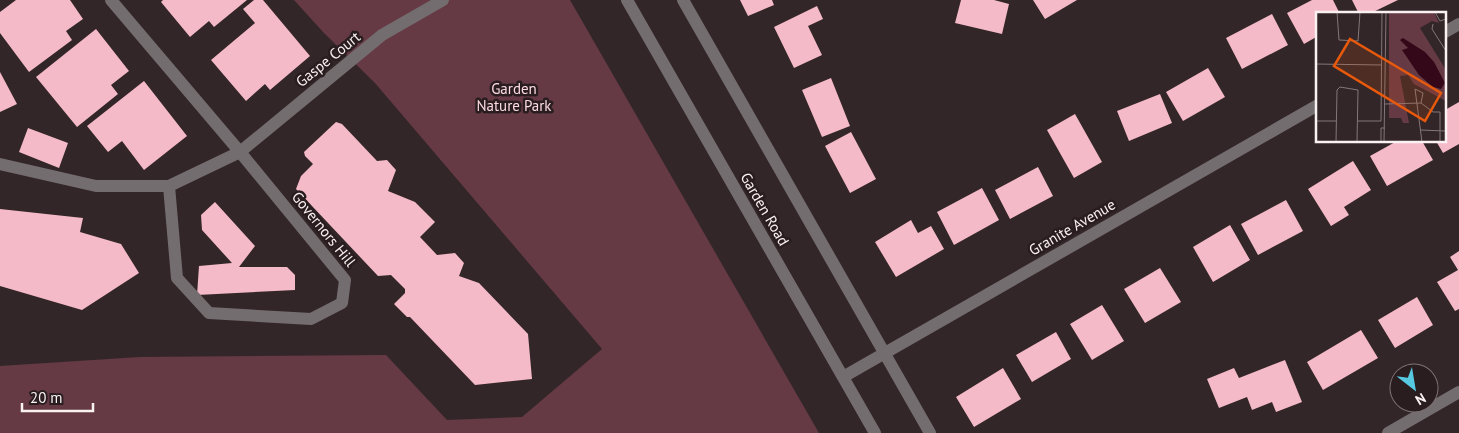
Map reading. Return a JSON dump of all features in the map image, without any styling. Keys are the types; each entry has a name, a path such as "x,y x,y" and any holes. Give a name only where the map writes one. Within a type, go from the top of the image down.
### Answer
{"street":[{"name":"Governors Hill","path":"111,0 240,152 345,280 342,303 310,319 209,313 178,278 168,186"},
{"name":"Gaspe Court","path":"240,152 382,36 443,0"},
{"name":"Garden Road","path":"628,0 875,433"},
{"path":"684,0 930,433"},
{"path":"1446,31 1459,24"},
{"name":"Granite Avenue","path":"843,377 1316,106"},
{"path":"0,164 96,186 168,186 240,152"},
{"path":"1388,433 1459,392"}],"green space":[{"name":"Garden Nature Park","path":"294,0 570,0 819,433 0,433 0,366 140,357 386,355 447,420 522,417 602,349 375,83 324,33"}],"building":[{"path":"16,0 70,0 83,19 66,31 72,40 29,72 0,33 0,12"},
{"path":"163,0 247,0 214,27 209,21 190,37 161,2"},
{"path":"254,0 263,0 310,56 270,90 265,84 246,101 211,60 255,23 243,9"},
{"path":"740,0 772,0 774,5 748,16"},
{"path":"961,0 994,0 1009,4 1002,34 955,23"},
{"path":"1033,0 1077,0 1045,19"},
{"path":"1312,0 1333,0 1339,12 1316,12 1316,37 1304,44 1287,13"},
{"path":"1352,0 1398,0 1373,12 1358,12"},
{"path":"817,6 823,19 808,26 822,55 794,68 774,27"},
{"path":"1272,14 1288,45 1242,69 1226,38"},
{"path":"96,29 129,71 111,85 118,94 77,127 36,77"},
{"path":"1208,68 1225,97 1183,121 1166,92"},
{"path":"0,72 17,104 0,112"},
{"path":"831,78 850,126 822,137 802,90"},
{"path":"144,81 187,136 144,170 122,141 108,152 87,126"},
{"path":"1160,94 1172,123 1129,141 1117,111"},
{"path":"1459,102 1459,144 1443,153 1437,142 1446,142 1446,109"},
{"path":"1075,114 1102,162 1074,178 1047,130"},
{"path":"336,122 342,124 377,161 387,160 396,170 388,191 415,202 435,222 420,237 437,255 455,253 464,263 459,276 479,283 528,334 532,379 475,385 410,317 407,317 394,304 405,293 405,289 391,275 378,276 296,189 301,176 313,164 305,156 304,152"},
{"path":"28,128 68,143 59,168 19,152"},
{"path":"851,132 876,179 850,193 825,146"},
{"path":"1395,142 1423,142 1433,160 1387,186 1370,156"},
{"path":"1353,161 1371,190 1344,207 1349,215 1331,226 1308,189"},
{"path":"1038,167 1053,196 1010,219 995,190"},
{"path":"982,188 999,220 954,245 937,212"},
{"path":"1286,200 1303,231 1258,255 1241,224"},
{"path":"215,202 255,246 239,267 287,267 295,275 295,290 197,295 199,266 232,263 202,230 201,215"},
{"path":"0,209 83,218 80,232 121,244 139,273 82,310 0,286"},
{"path":"911,220 918,233 931,226 944,249 896,277 875,242"},
{"path":"1230,225 1250,260 1213,282 1193,247"},
{"path":"1459,251 1459,309 1455,311 1437,282 1458,270 1450,257"},
{"path":"1160,268 1181,302 1145,323 1124,289"},
{"path":"1417,297 1433,325 1395,348 1378,320"},
{"path":"1102,305 1124,341 1092,360 1070,324"},
{"path":"1361,330 1378,358 1323,390 1307,362"},
{"path":"1056,332 1071,359 1032,382 1016,355"},
{"path":"1285,360 1302,402 1276,412 1272,402 1252,410 1247,397 1219,408 1207,379 1234,368 1239,378"},
{"path":"1003,368 1021,399 974,427 956,397"}]}
